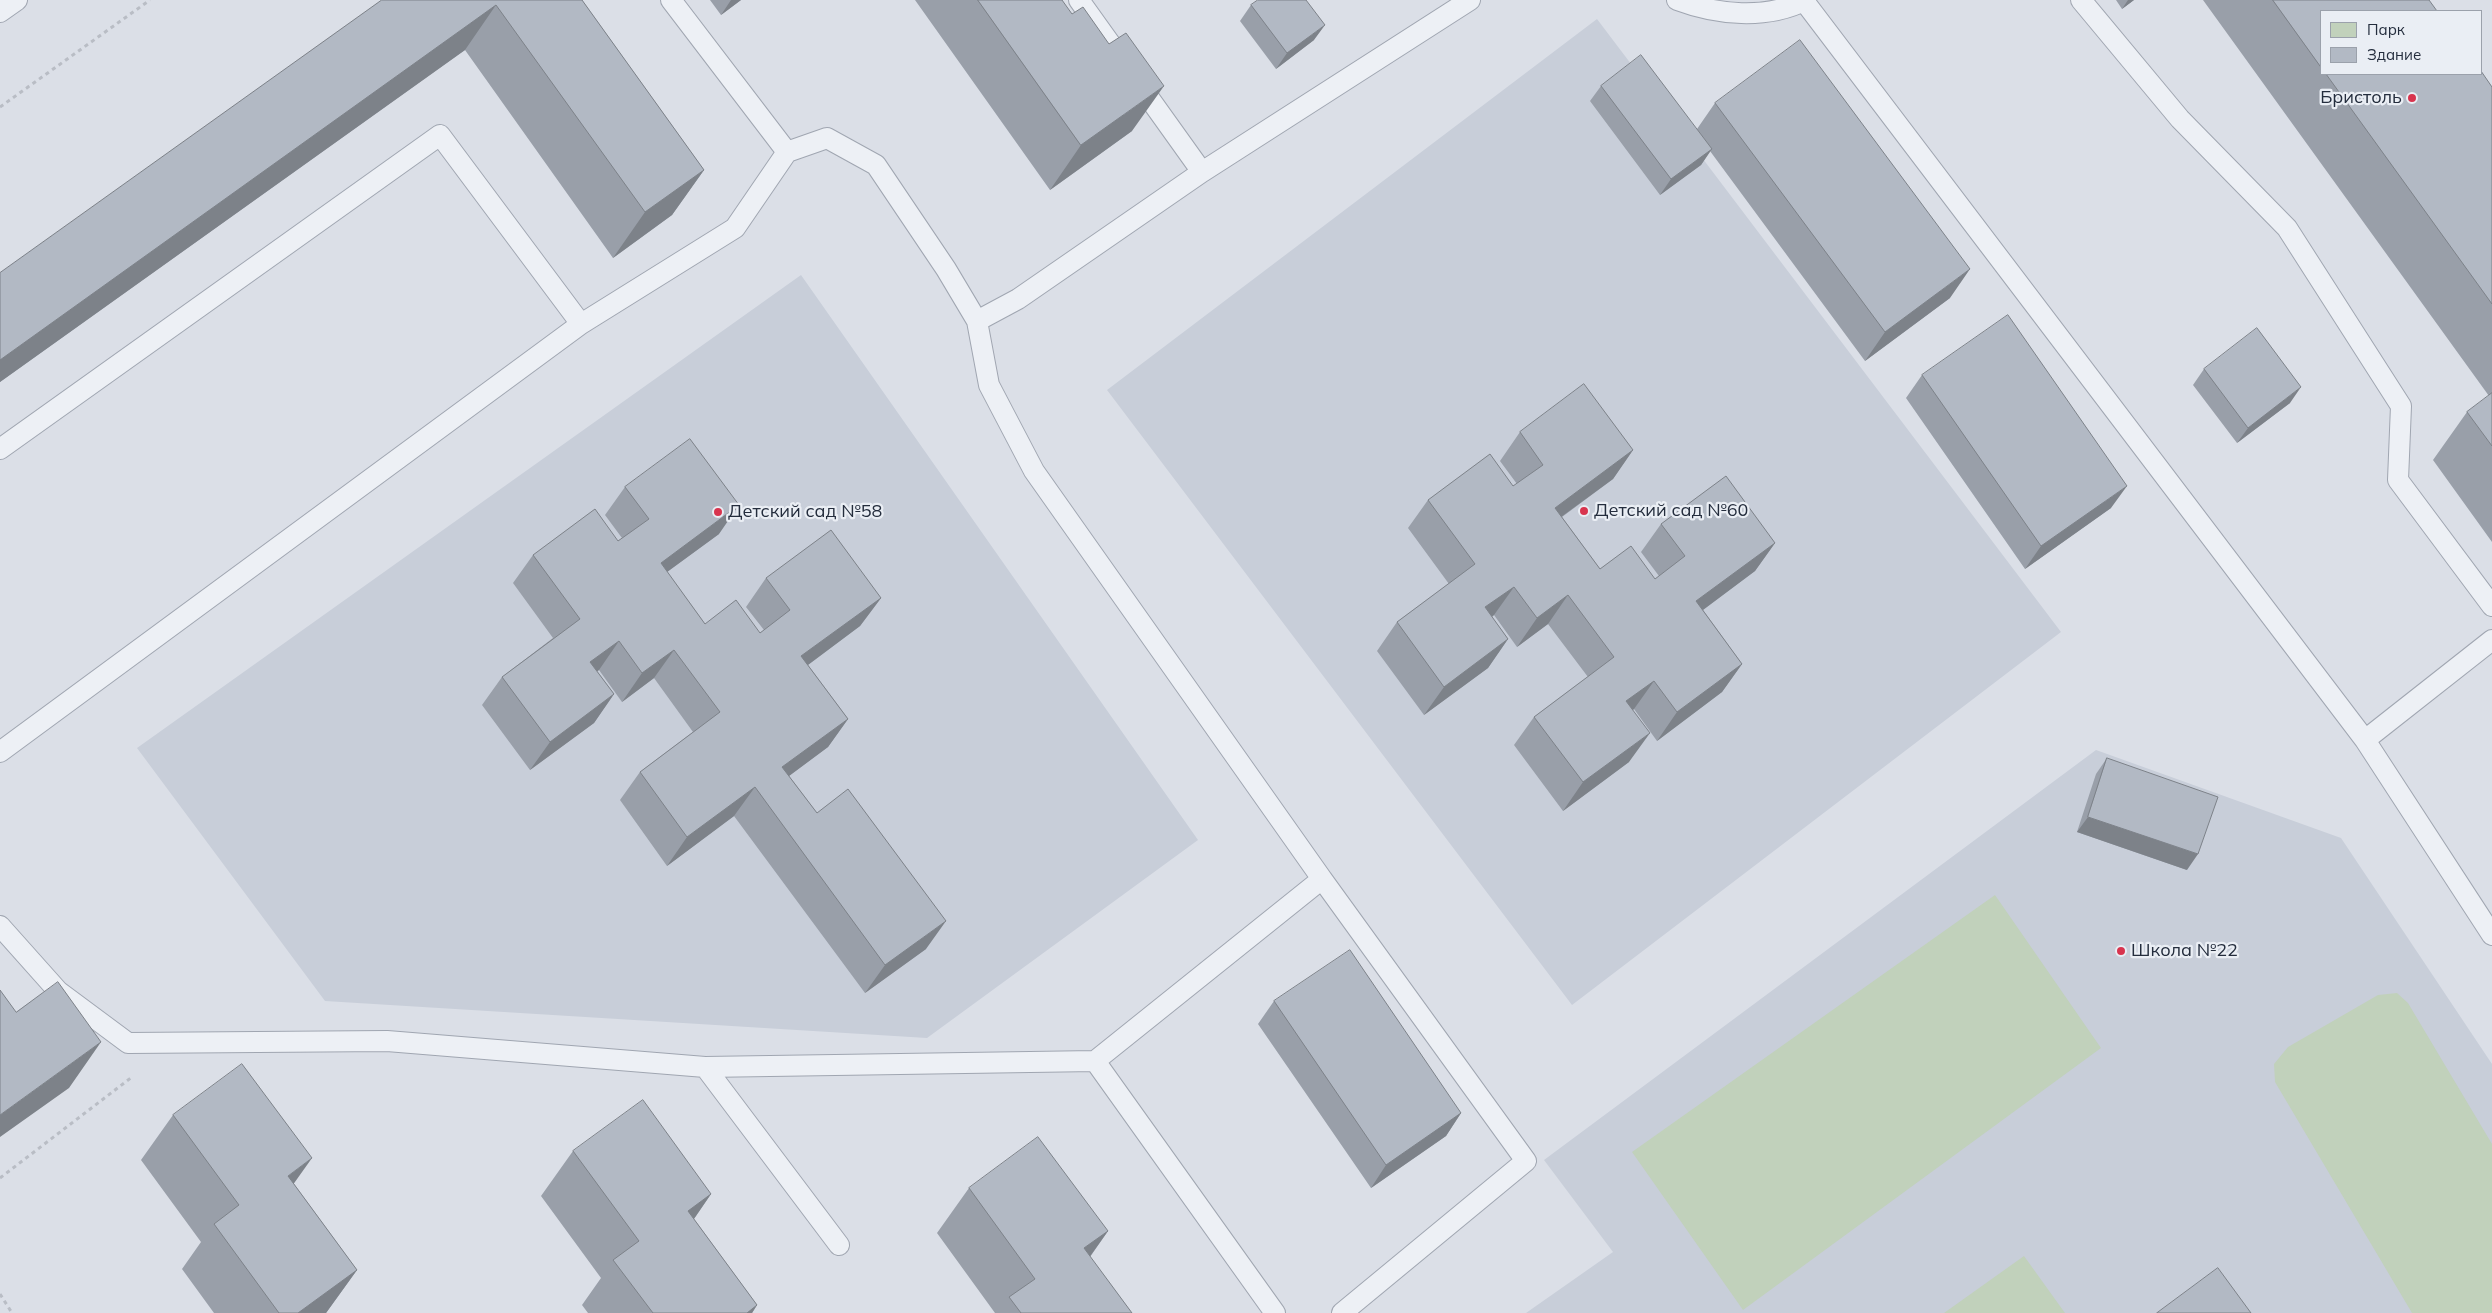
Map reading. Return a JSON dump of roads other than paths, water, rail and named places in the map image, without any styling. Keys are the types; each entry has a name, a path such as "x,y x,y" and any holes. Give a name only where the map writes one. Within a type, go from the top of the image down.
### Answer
{"lane":[{"path":"0,12 17,0"},
{"path":"672,0 787,152"},
{"path":"1079,0 1202,172"},
{"path":"977,321 1018,299 1202,172 1470,0"},
{"path":"1677,0 1706,9 1756,15 1805,1 2365,740 2492,935"},
{"path":"2081,0 2180,119 2287,228 2401,406 2398,480 2492,606"},
{"path":"0,449 440,135 580,324"},
{"path":"0,752 580,324 735,228 787,152 827,138 876,164 946,269 977,321 989,385 1034,471 1322,879 1526,1161 1342,1313"},
{"path":"2365,740 2492,640"},
{"path":"0,926 58,992 128,1043 387,1041 705,1067 1095,1062 1322,879"},
{"path":"1095,1062 1275,1313"},
{"path":"705,1067 839,1245"}],"place":[{"name":"Бристоль","path":"2412,98"},
{"name":"Детский сад №60","path":"1584,511"},
{"name":"Детский сад №58","path":"718,512"},
{"name":"Школа №22","path":"2121,951"}]}
